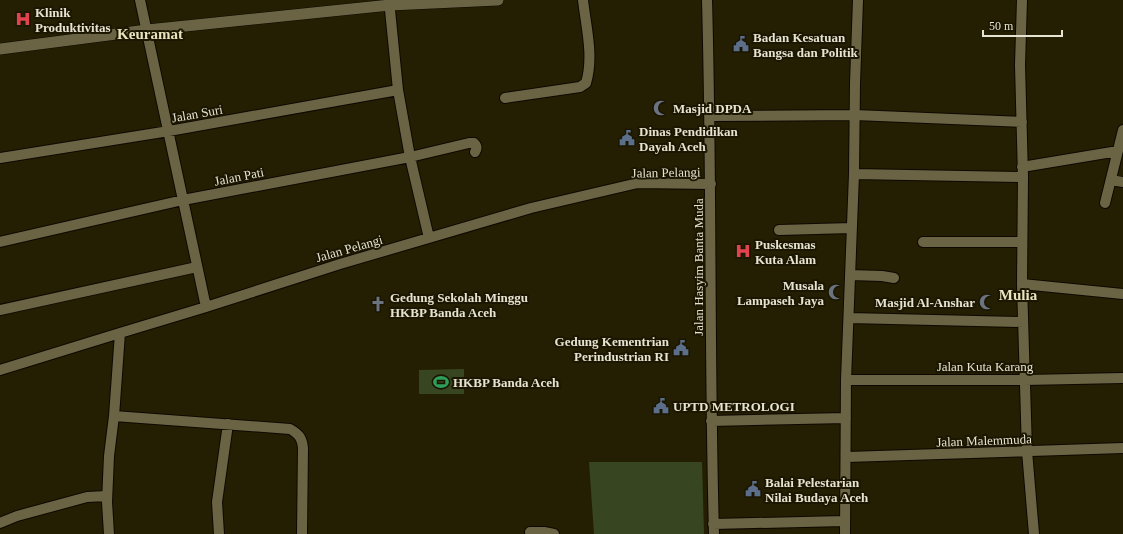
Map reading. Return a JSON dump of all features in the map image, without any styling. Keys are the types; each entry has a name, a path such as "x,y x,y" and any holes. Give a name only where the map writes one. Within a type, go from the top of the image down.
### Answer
{"main road":[{"path":"0,49 147,30 390,2 498,0"}],"street":[{"path":"140,0 206,307"},
{"path":"505,98 580,87 586,83 589,69 589,49 583,0"},
{"name":"Jalan Hasyim Banta Muda","path":"707,0 711,184 710,420 714,529"},
{"path":"845,534 846,380 854,174 858,0"},
{"path":"1022,0 1020,65 1022,122 1022,284 1027,451 1034,534"},
{"path":"390,2 398,90 410,157 429,238"},
{"name":"Jalan Suri","path":"0,158 169,131 398,90"},
{"path":"710,116 855,115 1022,122"},
{"path":"1105,203 1123,130"},
{"name":"Jalan Pati","path":"0,242 183,200 410,157 469,143 474,143 476,145 475,152"},
{"path":"854,174 1022,172 1118,151"},
{"path":"1111,180 1123,182"},
{"name":"Jalan Pelangi","path":"0,370 340,264 531,208 638,183 711,184"},
{"path":"779,230 852,228"},
{"path":"923,242 1022,242"},
{"path":"0,310 197,267"},
{"path":"850,275 894,278"},
{"path":"1022,284 1123,294"},
{"path":"849,318 1023,322"},
{"path":"109,534 107,496 109,456 114,416 120,333"},
{"name":"Jalan Kuta Karang","path":"846,380 1025,380 1123,378"},
{"path":"114,416 290,429 297,433 303,440 302,534"},
{"path":"710,420 846,418"},
{"path":"219,534 217,502 228,424"},
{"name":"Jalan Malemmuda","path":"846,457 1123,448"},
{"path":"0,522 87,497 107,496"},
{"path":"714,529 844,521"},
{"path":"530,532 554,534"}],"green space":[{"name":"HKBP Banda Aceh","path":"464,369 464,394 419,394 419,370"},
{"path":"589,462 702,462 704,534 594,534"}],"place":[{"name":"Klinik Produktivitas","path":"23,19"},
{"name":"Badan Kesatuan Bangsa dan Politik","path":"741,44"},
{"name":"Masjid DPDA","path":"661,108"},
{"name":"Dinas Pendidikan Dayah Aceh","path":"627,138"},
{"name":"Puskesmas Kuta Alam","path":"743,251"},
{"name":"Musala Lampaseh Jaya","path":"836,292"},
{"name":"Masjid Al-Anshar","path":"987,302"},
{"name":"Gedung Sekolah Minggu HKBP Banda Aceh","path":"378,304"},
{"name":"Gedung Kementrian Perindustrian RI","path":"681,348"},
{"name":"HKBP Banda Aceh","path":"441,382"},
{"name":"UPTD METROLOGI","path":"661,406"},
{"name":"Balai Pelestarian Nilai Budaya Aceh","path":"753,489"}],"district":[{"name":"Keuramat","path":"150,34"},
{"name":"Mulia","path":"1018,295"}]}
